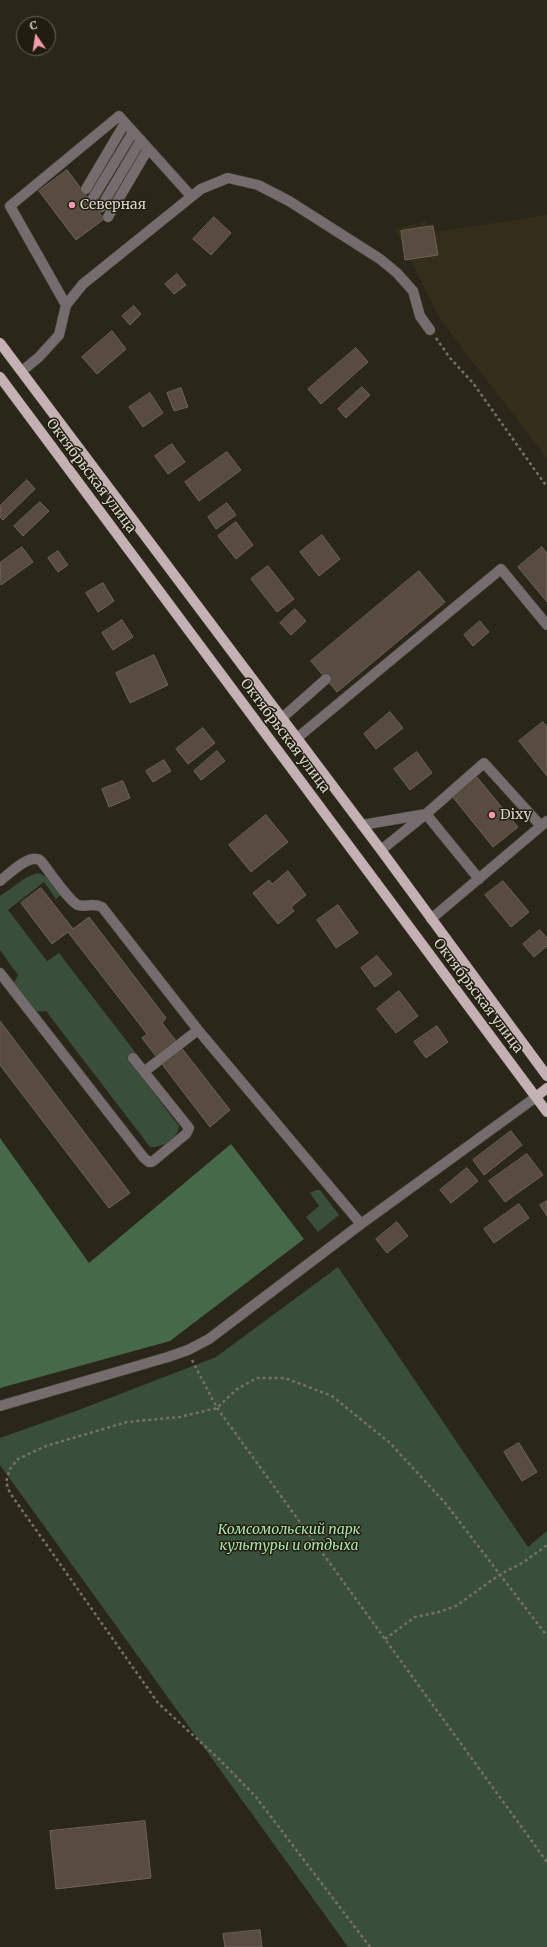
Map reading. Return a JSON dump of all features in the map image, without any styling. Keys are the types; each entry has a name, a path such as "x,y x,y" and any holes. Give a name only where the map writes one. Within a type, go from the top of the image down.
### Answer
{"main road":[{"name":"Октябрьская улица","path":"0,343 362,824 547,1076"},
{"name":"Октябрьская улица","path":"0,377 547,1112"},
{"path":"536,1097 547,1088"}],"street":[{"path":"66,305 10,206 119,116 191,196"},
{"path":"86,189 125,123"},
{"path":"93,198 133,132"},
{"path":"101,207 141,140"},
{"path":"108,217 148,149"},
{"path":"22,371 39,357 59,335 66,305 83,284 191,196 201,189 228,178 258,185 289,201 380,259 397,273 413,291 420,316 430,330"},
{"path":"297,738 501,569 547,625"},
{"path":"282,718 326,679"},
{"path":"381,850 426,814 484,763 544,823 480,879 431,919"},
{"path":"362,824 426,814"},
{"path":"426,814 480,879"},
{"path":"0,881 29,859 36,859 41,862 73,902 82,906 94,904 102,907 198,1030 361,1224"},
{"path":"0,973 149,1162 160,1156 186,1134 189,1129 145,1071 133,1058"},
{"path":"145,1071 198,1030"},
{"path":"0,1406 188,1350 210,1339 361,1224 536,1097"}],"path":[{"path":"430,330 450,358 473,382 547,487"},
{"path":"188,1350 194,1365 217,1408 547,1862"},
{"path":"370,1947 256,1797 220,1760 158,1703 10,1493 6,1482 10,1469 18,1459 46,1446 127,1422 180,1417 217,1408 237,1389 257,1378 285,1378 332,1396 390,1443 446,1504 547,1636"},
{"path":"385,1639 415,1617 456,1606 500,1575 524,1562 547,1545"}],"shaded area":[{"path":"547,215 547,459 440,319 395,229 426,221 429,233"}],"green space":[{"path":"38,873 42,874 48,879 61,895 56,899 44,882 8,910 47,961 59,953 135,1052 127,1058 179,1126 176,1135 169,1142 159,1146 150,1147 46,1011 34,1012 13,985 18,975 0,950 0,896 27,877"},
{"path":"0,1138 89,1263 231,1144 304,1239 170,1341 0,1388"},
{"path":"320,1190 339,1215 318,1232 306,1217 319,1206 310,1193"},
{"name":"Комсомольский парк культуры и отдыха","path":"338,1267 528,1547 547,1531 547,1947 348,1947 0,1465 0,1438 76,1411 216,1357"}],"building":[{"name":"Северная","path":"67,170 104,219 76,240 39,191"},
{"path":"214,217 231,233 211,255 193,239"},
{"path":"433,226 438,255 405,260 401,231"},
{"path":"177,274 186,285 174,294 165,284"},
{"path":"134,306 141,314 130,325 122,316"},
{"path":"112,331 126,349 97,374 82,357"},
{"path":"356,348 368,362 321,404 308,389"},
{"path":"362,387 370,395 346,418 338,409"},
{"path":"181,388 188,407 174,411 167,393"},
{"path":"150,393 163,413 143,427 129,407"},
{"path":"172,444 185,462 168,474 155,456"},
{"path":"227,452 241,470 199,501 185,482"},
{"path":"27,480 35,489 3,520 0,517 0,506"},
{"path":"40,502 49,511 23,536 14,526"},
{"path":"227,503 236,515 216,529 208,517"},
{"path":"236,522 253,545 236,559 218,536"},
{"path":"322,535 340,559 319,576 300,552"},
{"path":"22,547 33,562 1,585 0,563"},
{"path":"542,547 547,553 547,602 518,567"},
{"path":"58,551 68,565 58,572 48,558"},
{"path":"268,566 294,599 277,612 251,579"},
{"path":"419,571 445,602 337,692 311,661"},
{"path":"103,583 114,601 98,612 86,593"},
{"path":"295,609 306,621 291,635 280,623"},
{"path":"122,620 133,637 113,650 102,633"},
{"path":"480,621 489,632 473,646 464,635"},
{"path":"154,655 168,685 130,703 116,673"},
{"path":"390,712 403,728 376,749 364,734"},
{"path":"543,722 547,727 547,776 519,741"},
{"path":"203,728 215,743 188,764 176,749"},
{"path":"217,751 225,761 201,780 194,771"},
{"path":"417,752 432,773 410,790 394,769"},
{"path":"164,760 171,771 153,782 146,771"},
{"path":"476,776 518,827 493,847 452,796"},
{"path":"123,781 130,798 109,807 102,789"},
{"path":"266,815 288,842 251,872 229,845"},
{"path":"288,871 306,895 291,907 294,911 278,924 253,893 269,880 272,884"},
{"path":"503,881 529,912 511,927 485,895"},
{"path":"41,888 73,929 89,917 166,1018 162,1023 230,1110 210,1127 142,1038 147,1034 68,932 52,944 21,903"},
{"path":"338,905 358,933 336,948 317,920"},
{"path":"540,930 547,938 547,946 534,957 523,944"},
{"path":"377,956 392,974 375,987 361,968"},
{"path":"399,991 418,1016 396,1033 377,1009"},
{"path":"0,1021 130,1193 109,1208 0,1065"},
{"path":"437,1026 448,1042 426,1058 414,1042"},
{"path":"511,1131 522,1145 484,1175 473,1160"},
{"path":"527,1154 543,1175 505,1202 489,1181"},
{"path":"467,1168 478,1181 451,1203 440,1190"},
{"path":"547,1201 547,1216 540,1205"},
{"path":"519,1204 529,1218 494,1243 484,1229"},
{"path":"397,1222 408,1236 387,1253 376,1239"},
{"path":"519,1443 537,1472 522,1481 504,1452"},
{"path":"145,1821 151,1878 56,1889 50,1831"},
{"path":"260,1930 262,1947 225,1947 223,1934"}],"place":[{"name":"Северная","path":"72,205"},
{"name":"Dixy","path":"492,815"}]}
